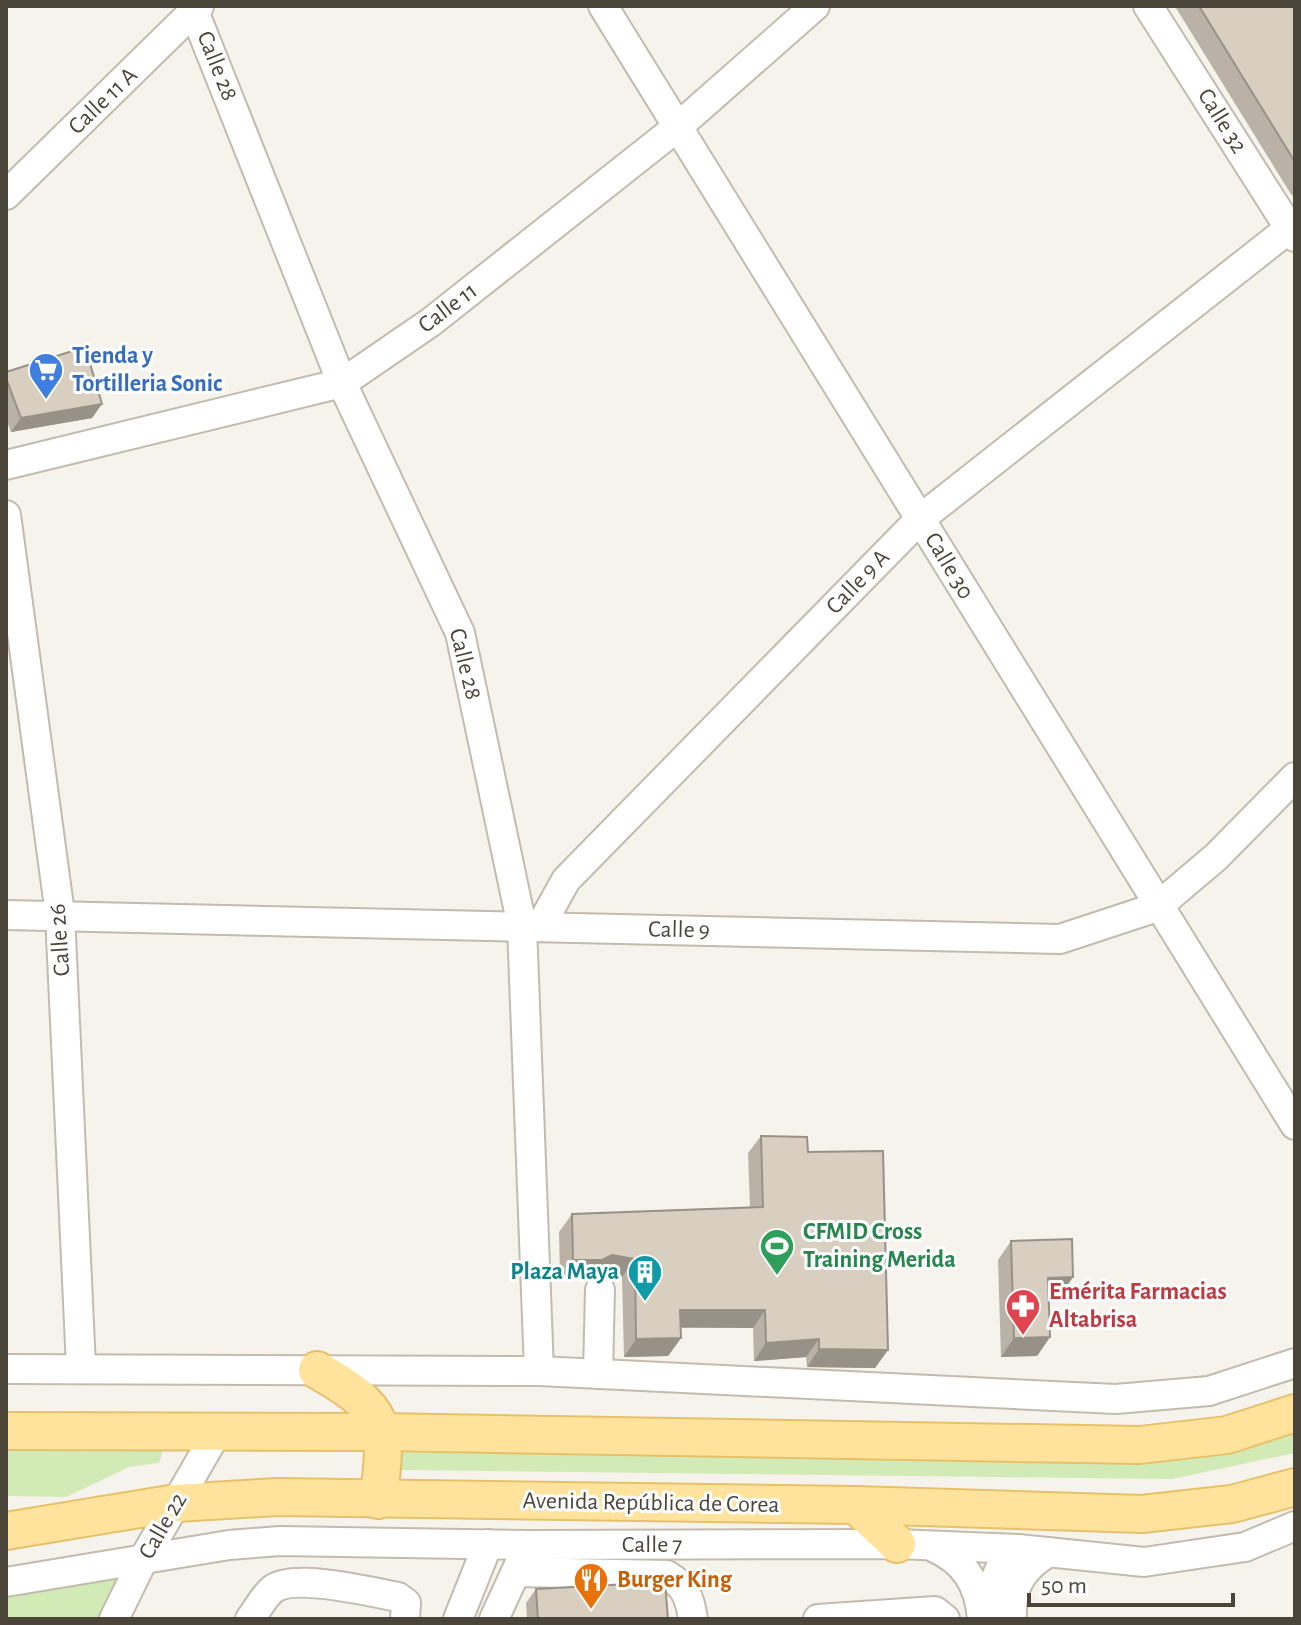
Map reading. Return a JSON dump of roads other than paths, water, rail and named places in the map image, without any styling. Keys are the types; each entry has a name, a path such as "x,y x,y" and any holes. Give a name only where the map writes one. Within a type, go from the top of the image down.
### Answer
{"main road":[{"path":"317,1370 353,1390 382,1432 385,1449 378,1500"},
{"path":"6,1431 216,1434 382,1432 1140,1445 1227,1435 1295,1413"},
{"name":"Avenida República de Corea","path":"6,1531 176,1503 277,1497 856,1505 1142,1514 1232,1504 1295,1487"},
{"path":"856,1505 913,1545"}],"street":[{"name":"Calle 30","path":"603,6 680,125 1157,907 1295,1125"},
{"name":"Calle 11","path":"6,465 342,383 431,322 680,125 815,6"},
{"name":"Calle 32","path":"1148,6 1293,230"},
{"name":"Calle 11 A","path":"6,195 195,7"},
{"name":"Calle 28","path":"195,7 342,383 460,633 531,927 539,1371"},
{"name":"Calle 9 A","path":"531,927 566,880 920,519 1293,230"},
{"name":"Calle 26","path":"6,515 60,914 81,1367"},
{"name":"Calle 9","path":"6,915 1060,939 1157,907 1216,857 1295,777"},
{"path":"598,1374 600,1290"},
{"path":"6,1369 539,1371 1116,1399 1209,1391 1295,1363"},
{"name":"Calle 22","path":"114,1619 144,1558 216,1434"},
{"name":"Calle 7","path":"6,1582 144,1558 280,1541 528,1545 913,1545 1018,1549 1144,1562 1245,1547 1295,1526"},
{"path":"458,1619 488,1544"},
{"path":"494,1619 528,1545"},
{"path":"913,1545 945,1553 975,1581 982,1619"},
{"path":"996,1619 994,1586 999,1565 1018,1549"},
{"path":"1012,1619 1011,1604 1019,1577 1049,1552"},
{"path":"516,1572 667,1575 679,1582 689,1596 693,1619"},
{"path":"250,1619 271,1590 282,1584 301,1583 398,1597 406,1603 405,1619"},
{"path":"818,1619 935,1611 945,1619"}],"place":[{"name":"Tienda y Tortilleria Sonic","path":"46,401"},
{"name":"CFMID Cross Training Merida","path":"777,1277"},
{"name":"Plaza Maya","path":"645,1303"},
{"name":"Emérita Farmacias Altabrisa","path":"1023,1337"},
{"name":"Burger King","path":"591,1611"}]}
